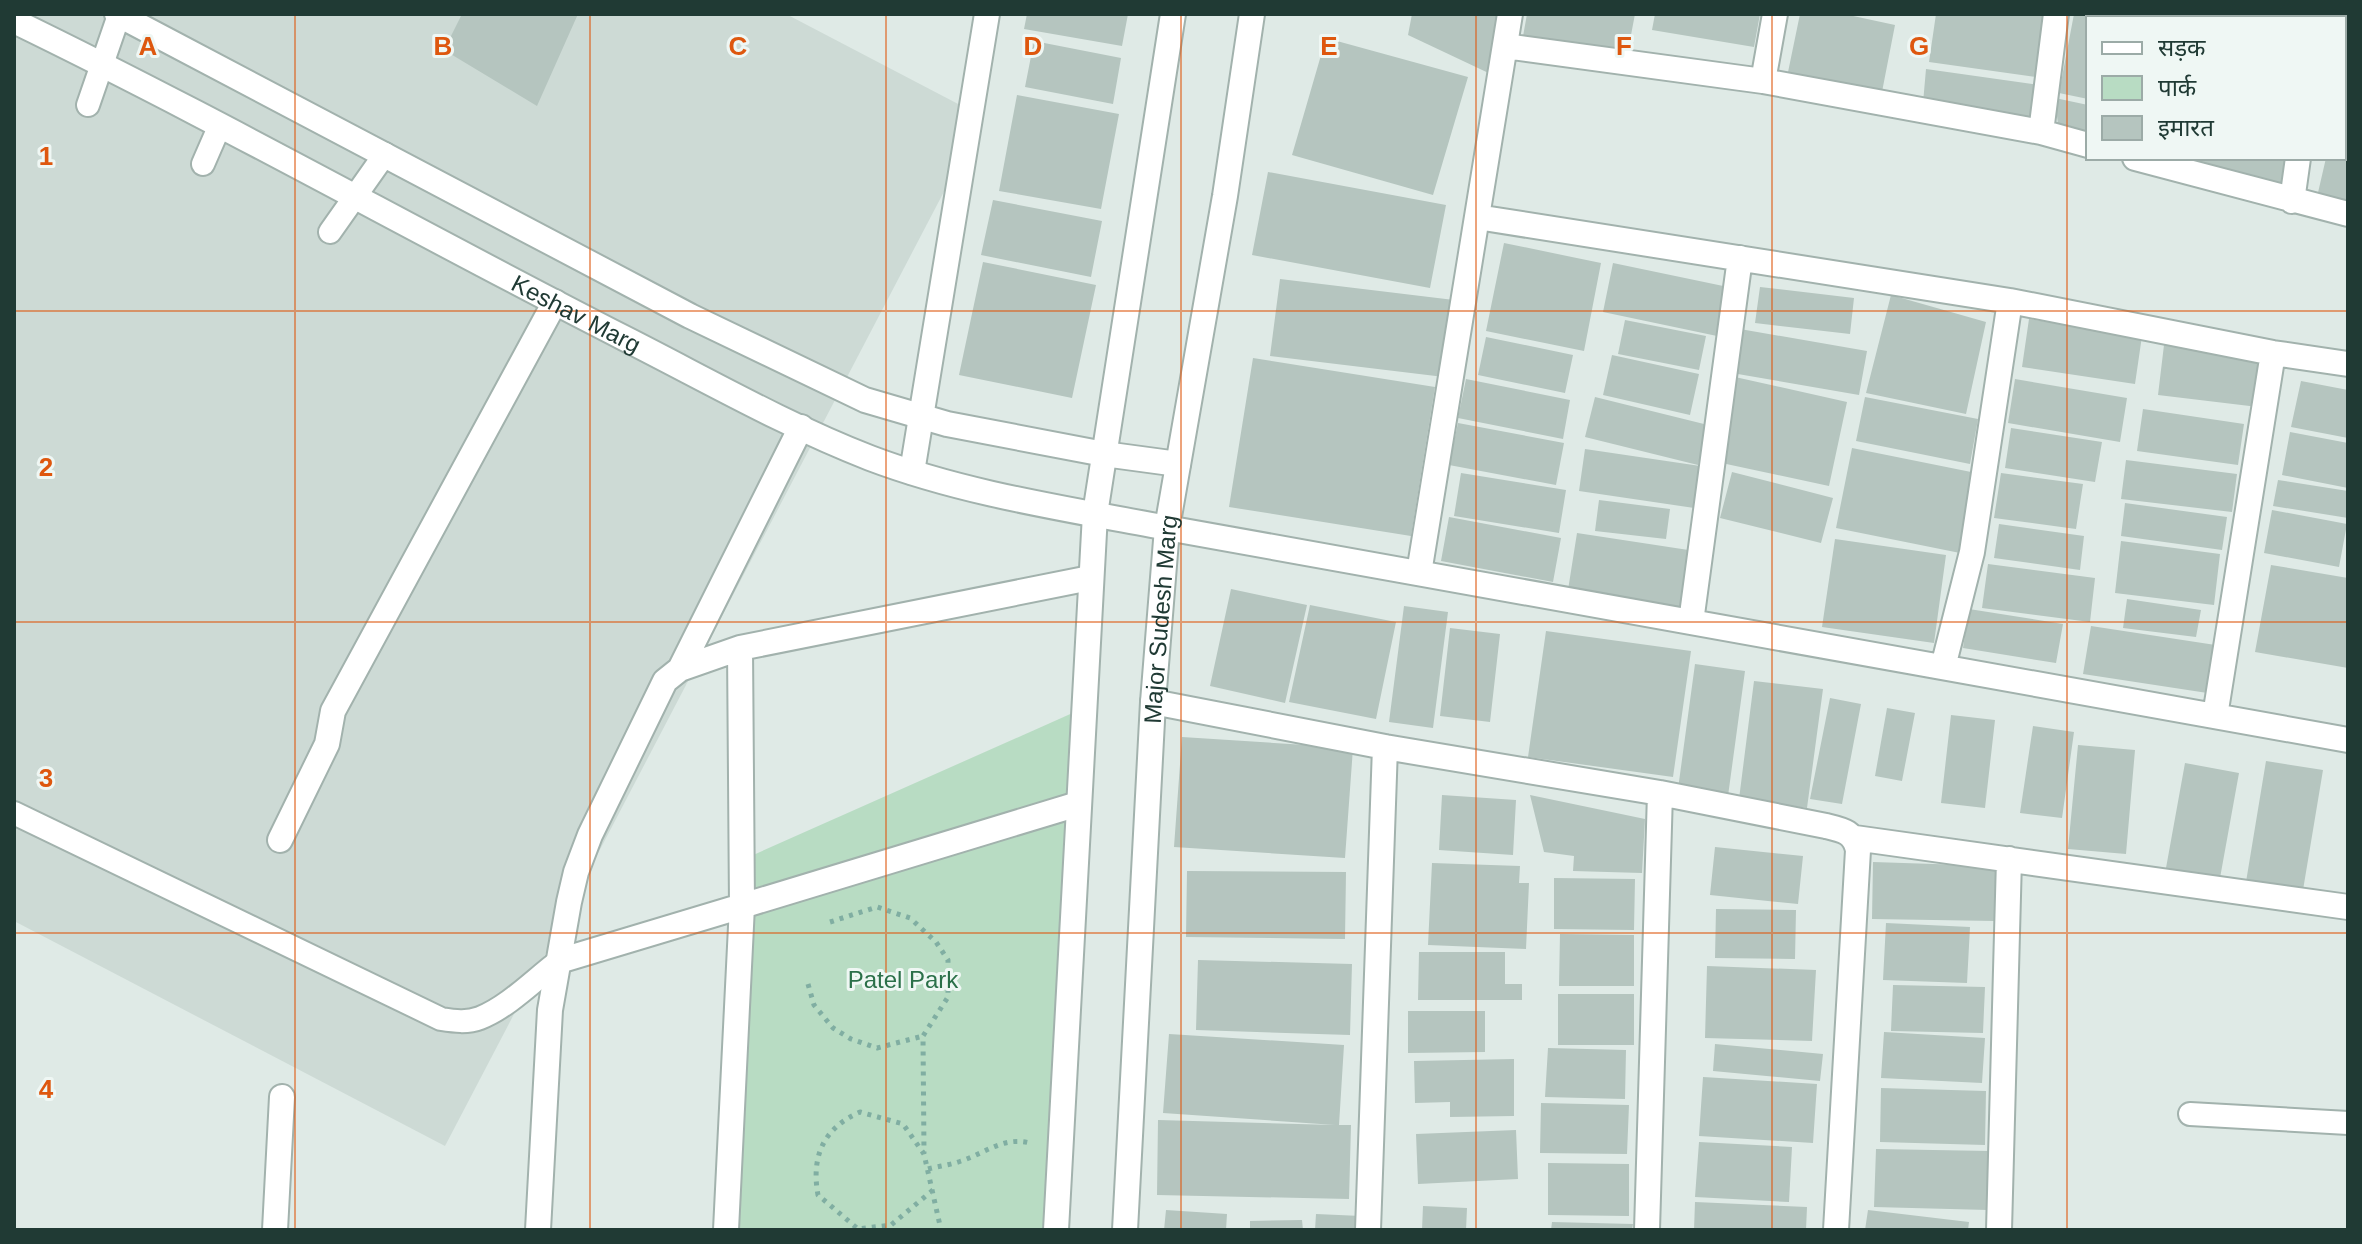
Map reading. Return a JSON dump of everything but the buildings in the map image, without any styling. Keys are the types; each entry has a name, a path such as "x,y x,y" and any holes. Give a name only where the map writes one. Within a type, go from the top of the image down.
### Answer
{"street":[{"path":"1056,1230 1095,514 1173,14"},
{"name":"Major Sudesh Marg","path":"1125,1230 1153,702 1167,528 1225,196 1252,14"},
{"path":"1419,573 1510,14"},
{"path":"1763,81 1775,14"},
{"path":"2041,132 2056,14"},
{"name":"Keshav Marg","path":"118,15 690,316 865,400 921,417 1104,454 1178,464"},
{"path":"912,472 980,17"},
{"name":"Keshav Marg","path":"14,21 102,63 555,302 801,427 869,458 912,472 1015,499 1167,528 2348,740"},
{"path":"1505,46 1763,81 2041,132 2086,144"},
{"path":"2142,160 2348,214"},
{"path":"2292,201 2298,160"},
{"path":"1477,217 2010,301 2273,353 2348,364"},
{"path":"1691,622 1740,258"},
{"path":"1943,667 1972,552 2010,301"},
{"path":"280,840 327,744 333,711 555,302"},
{"path":"2215,716 2273,353"},
{"path":"680,669 801,427"},
{"path":"538,1230 550,1010 576,872 590,835 665,681 680,669 740,648 1090,578"},
{"path":"726,1230 742,906 740,648"},
{"path":"1153,702 1385,747 1660,793 1844,830 1855,838 2348,907"},
{"path":"1368,1230 1385,747"},
{"path":"1647,1230 1660,793"},
{"path":"559,961 1078,804"},
{"path":"1836,1230 1858,850 1855,838"},
{"path":"1999,1230 2009,859"},
{"path":"275,1230 282,1097"}],"lane":[{"path":"88,105 118,15"},
{"path":"203,164 220,125"},
{"path":"330,232 385,154"},
{"path":"14,813 441,1019 460,1022 478,1019 499,1007 559,961"},
{"path":"2190,1114 2348,1123"}],"path":[{"path":"830,922 877,907 910,918 936,942 948,960 948,997 923,1036 924,1154 941,1230"},
{"path":"808,984 814,1005 833,1028 851,1039 877,1048 923,1036"},
{"path":"924,1154 903,1124 860,1112 844,1119 816,1157 814,1173 818,1195 858,1229 891,1225 933,1190"},
{"path":"928,1169 963,1161 994,1145 1020,1141 1061,1145"}],"shaded area":[{"path":"14,14 786,14 983,117 445,1146 14,921"}],"green space":[{"name":"Patel Park","path":"1086,707 1056,1230 725,1230 742,860"}]}
